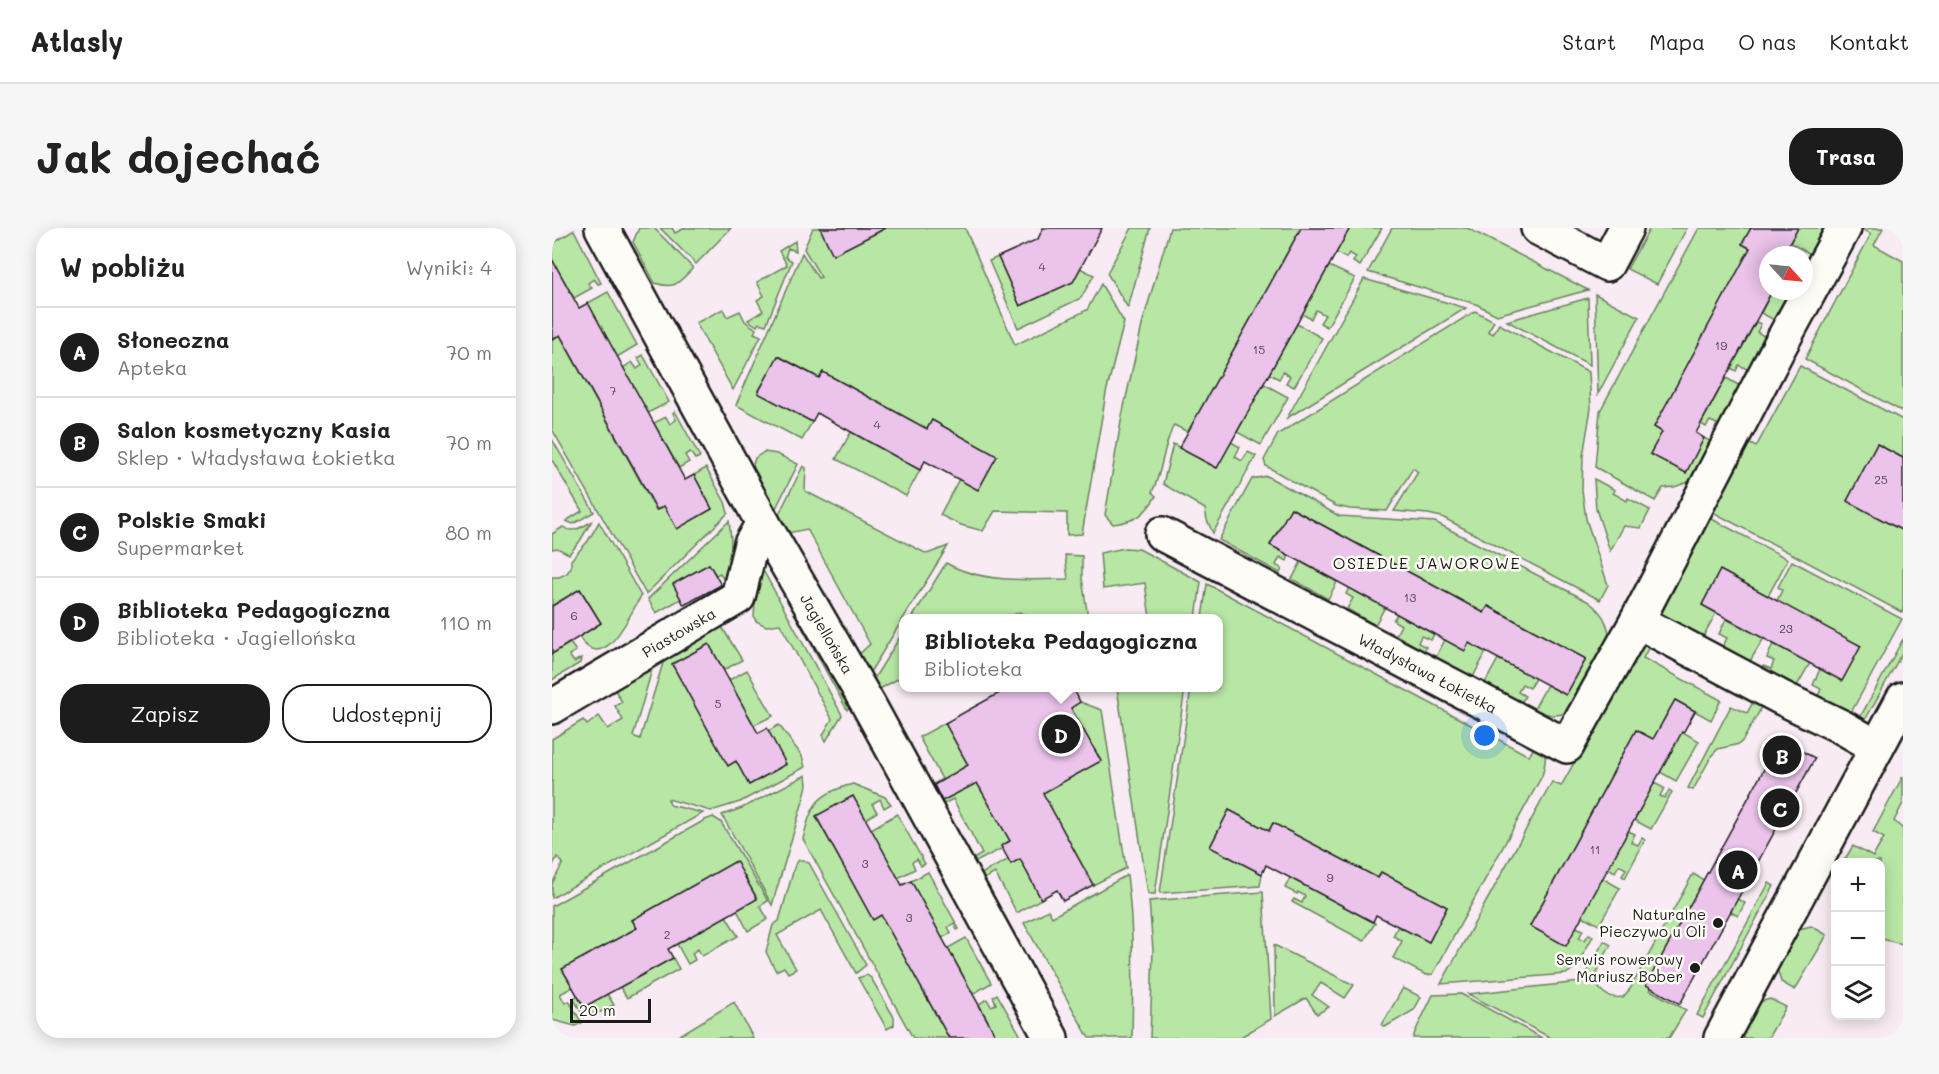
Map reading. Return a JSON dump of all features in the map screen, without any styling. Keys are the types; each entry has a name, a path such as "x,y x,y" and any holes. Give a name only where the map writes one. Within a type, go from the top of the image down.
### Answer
{"street":[{"name":"Jagiellońska","path":"602,228 763,523 868,704 1051,1038"},
{"path":"1538,228 1607,264 1626,228"},
{"name":"Władysława Łokietka","path":"1162,534 1567,746 1637,621 1844,228"},
{"name":"Piastowska","path":"552,707 738,597 751,544 763,523"},
{"path":"1637,621 1877,747"},
{"path":"1721,1038 1903,699"}],"green space":[{"path":"639,228 654,228 693,268 673,285 655,283 633,242"},
{"path":"660,228 672,228 675,233 685,228 731,228 696,264"},
{"path":"813,228 965,228 1015,345 1087,310 1101,284 1124,322 1106,393 1082,534 1067,535 1067,513 995,511 983,531 961,525 940,515 959,479 979,489 996,456 932,420 922,438 921,426 823,372 814,388 814,375 779,356 758,392 812,422 802,440 736,405 802,253 818,278 821,277 804,249"},
{"path":"1132,228 1150,228 1128,308 1107,273"},
{"path":"1170,228 1301,228 1188,432 1174,425 1152,492 1156,496 1139,516 1113,524 1105,515 1122,416 1143,321"},
{"path":"1350,228 1382,228 1360,266 1353,262 1356,257 1349,253 1346,258 1336,253"},
{"path":"1392,228 1467,228 1588,290 1497,315 1476,304 1368,272"},
{"path":"1650,228 1687,228 1657,284 1627,269"},
{"path":"1699,228 1751,228 1742,244 1759,253 1759,256 1654,427 1671,436 1686,472 1704,438 1712,442 1691,481 1663,488 1655,501 1595,467 1600,411"},
{"path":"1798,228 1829,228 1814,256 1813,246 1796,246 1790,243"},
{"path":"1861,228 1883,228 1874,245 1903,261 1903,412 1805,359 1871,234"},
{"path":"574,230 601,283 598,284 594,279 588,283 592,288 574,298 552,259 552,244"},
{"path":"795,241 796,251 788,248 785,257 792,261 766,325 759,323 757,326 748,320 763,311 757,300 764,296 757,282 787,265 779,251"},
{"path":"998,257 1020,306 1073,282 1080,268 1094,275 1081,298 1018,328 989,261"},
{"path":"1329,266 1355,278 1327,327 1320,323 1325,315 1316,310 1311,319 1302,314"},
{"path":"1364,279 1466,308 1287,418"},
{"path":"608,292 637,345 617,357 588,303"},
{"path":"1595,294 1639,317 1598,394"},
{"path":"1588,298 1590,365 1507,321"},
{"path":"1768,300 1790,300 1778,322 1761,313"},
{"path":"723,309 727,317 740,311 745,321 756,329 754,333 761,336 733,390 696,323"},
{"path":"1475,311 1494,321 1488,331 1493,334 1499,324 1589,372 1591,408 1583,456 1582,490 1586,519 1608,585 1600,600 1442,517 1394,511 1418,472 1413,468 1387,511 1336,506 1266,466 1264,460 1278,434"},
{"path":"1756,322 1761,324 1757,332 1764,336 1769,328 1773,330 1749,377 1744,375 1747,369 1739,365 1736,371 1731,368"},
{"path":"1297,324 1322,338 1294,387 1286,383 1290,376 1283,372 1279,379 1269,374"},
{"path":"568,330 562,339 656,510 673,501 677,528 712,509 694,475 706,468 725,502 728,513 646,594 552,429 552,339"},
{"path":"643,355 669,402 648,413 623,368 632,362 637,369 642,365 638,358"},
{"path":"1800,366 1903,420 1903,458 1877,444 1847,501 1903,531 1903,613 1709,510 1745,441 1756,447"},
{"path":"1726,378 1742,387 1718,433 1714,431 1717,424 1710,421 1706,427 1701,424"},
{"path":"1264,384 1288,397 1261,445 1237,432"},
{"path":"675,411 700,457 695,459 690,452 685,455 689,462 679,468 654,423 666,417 670,424 676,420 673,413"},
{"path":"851,432 920,470 906,496 836,459"},
{"path":"552,439 594,512 573,524 566,521 582,511 552,460"},
{"path":"1231,442 1240,447 1235,457 1242,461 1248,452 1256,456 1213,533 1205,509 1163,484 1173,444 1216,468"},
{"path":"764,452 777,454 798,464 773,514 757,487 753,473 755,458"},
{"path":"803,466 806,468 805,491 927,554 948,546 906,614 899,614 899,625 864,682 852,661 870,644 807,529 783,534 776,520"},
{"path":"1267,476 1339,516 1435,522 1589,602 1604,619 1611,641 1569,711 1552,715 1534,709 1547,685 1566,695 1586,659 1489,606 1484,613 1291,508 1270,545 1289,555 1287,561 1280,557 1276,565 1282,569 1280,573 1219,540 1252,479"},
{"path":"1594,479 1615,490 1613,493 1627,501 1628,498 1650,510 1641,528 1624,526 1610,551 1596,509"},
{"path":"1706,516 1788,559 1768,596 1720,571 1702,605 1716,613 1700,642 1660,620 1656,608"},
{"path":"729,521 731,553 726,585 720,573 716,575 709,564 674,584 681,599 656,613 648,599"},
{"path":"591,522 569,554 557,548 552,549 552,534 563,527 573,530"},
{"path":"599,522 641,596 615,639 598,650 588,647 579,637 601,623 580,589 552,606 552,577 566,574 571,568 571,560 588,541"},
{"path":"1125,548 1139,549 1201,582 1197,614 1149,614 1145,583 1103,589 1100,553"},
{"path":"767,553 850,704 847,710 762,554"},
{"path":"1065,555 1082,556 1082,578 1087,614 1024,614 1019,612 1015,614 914,614 946,563 974,574 990,577 1021,580 1068,579"},
{"path":"758,561 842,715 826,741 823,735 832,719 780,624 766,626 756,621 754,617"},
{"path":"1792,561 1902,619 1848,718 1811,694 1818,696 1821,689 1813,685 1820,669 1777,601 1782,590 1778,587"},
{"path":"1301,562 1337,582 1328,599 1292,579"},
{"path":"1207,584 1529,756 1538,741 1545,758 1542,776 1433,974 1426,975 1393,958 1402,941 1393,936 1398,926 1429,942 1447,907 1381,872 1373,888 1372,875 1273,823 1264,839 1263,828 1229,810 1210,847 1262,874 1260,886 1160,893 1190,692 1223,692 1223,614 1203,614"},
{"path":"1349,588 1385,607 1375,625 1347,609 1353,598 1346,594"},
{"path":"1397,614 1434,634 1431,640 1421,636 1418,643 1426,647 1424,651 1396,635 1401,625 1393,620"},
{"path":"1726,619 1764,638 1747,666 1712,649 1715,643 1723,646 1727,638 1719,634"},
{"path":"719,622 742,660 724,670 709,644 672,664 728,765 736,761 749,785 786,765 768,731 779,725 802,756 805,767 740,802 711,811 668,799 670,805 703,813 552,898 552,884 563,863 557,857 552,867 552,739 583,720 587,725 599,716 608,729 623,720 615,706 622,702 612,685 655,659 633,736 640,739 666,653"},
{"path":"899,638 899,678 876,691 870,685"},
{"path":"1903,639 1903,651 1863,724 1857,723"},
{"path":"1445,640 1469,643 1486,652 1473,677 1436,657"},
{"path":"570,643 576,651 569,655 574,662 581,658 580,663 552,680 552,654"},
{"path":"1773,644 1810,663 1794,691 1760,673 1763,666 1771,669 1774,661 1767,658"},
{"path":"1645,645 1650,645 1643,658 1721,700 1711,720 1675,700 1663,721 1699,741 1676,781 1660,772 1672,750 1636,730 1530,926 1566,945 1576,927 1583,930 1579,938 1585,940 1589,934 1593,936 1576,967 1566,974 1441,984 1552,782 1561,786 1629,665"},
{"path":"1498,659 1535,678 1530,688 1522,684 1518,692 1525,696 1521,703 1485,683"},
{"path":"747,670 773,716 754,725 729,680"},
{"path":"1118,692 1184,692 1155,894 1148,894"},
{"path":"1757,695 1761,705 1759,712 1743,740 1739,744 1718,749 1712,755 1693,790 1688,788 1731,706 1747,713"},
{"path":"1080,702 1102,710 1126,868 1093,885 1027,765 1100,760 1071,708"},
{"path":"945,723 968,765 960,770 961,773 934,791 925,789 942,779 919,737"},
{"path":"806,775 807,785 803,801 772,905 722,815 742,808"},
{"path":"1903,776 1903,803 1894,821 1903,829 1903,944 1885,940 1885,858 1846,858 1853,846 1873,857 1884,838 1873,832"},
{"path":"967,783 977,783 1010,841 1002,845 1003,848 972,864 966,863 982,854 953,799 936,808 936,803"},
{"path":"1654,783 1664,788 1660,796 1665,798 1669,790 1672,792 1651,829 1634,820"},
{"path":"853,784 885,797 891,804 884,808 880,799 872,804 877,812 866,819 853,796 816,817 873,919 891,910 884,920 949,1038 913,1038 803,839 809,817 818,802 831,792"},
{"path":"897,814 925,864 921,866 917,859 912,862 915,869 898,878 871,829"},
{"path":"713,817 721,822 768,901 760,906 768,919 748,931 737,910 757,898 736,862 632,920 642,938 639,940 633,930 563,969 573,987 560,994 565,1003 569,1001 582,1023 575,1026 552,1020 552,906"},
{"path":"1628,831 1635,834 1631,842 1638,845 1642,838 1645,840 1625,878 1622,876 1626,869 1619,865 1615,872 1608,868"},
{"path":"1009,859 1020,859 1041,899 1017,913 995,873 977,883 981,874"},
{"path":"799,860 809,863 866,965 856,973 821,910 777,935 796,969 788,973 784,967 776,971 766,952 773,925 779,921 795,865"},
{"path":"928,872 959,929 957,930 954,923 948,927 951,933 942,938 911,881"},
{"path":"1693,874 1745,903 1738,916 1703,897 1650,990 1686,1010 1669,1038 1551,1038 1468,994 1581,982 1604,941 1611,945 1598,970 1596,982 1606,995 1623,997 1630,989"},
{"path":"1127,875 1132,936 1132,1038 1089,1038 1024,923 1048,910 1052,917"},
{"path":"1290,878 1375,923 1364,941 1292,902 1294,899 1302,903 1305,896 1285,888"},
{"path":"1602,878 1620,888 1599,925 1582,916"},
{"path":"1769,883 1774,886 1703,1018 1697,1015"},
{"path":"1263,892 1271,1019 1239,1038 1150,1038 1153,950 1149,901"},
{"path":"726,916 738,936 702,956 698,949 692,953 695,960 688,964 677,944"},
{"path":"1811,926 1827,935 1795,990 1781,982 1776,965 1795,930"},
{"path":"966,938 991,983 973,994 948,948"},
{"path":"1274,945 1354,985 1345,998 1321,983 1312,995 1329,1007 1317,1014 1306,998 1275,1016"},
{"path":"673,958 679,969 627,998 620,987"},
{"path":"867,975 894,1017 894,1025 887,1029 858,978"},
{"path":"1403,988 1421,997 1414,1010 1385,1027 1382,1025"},
{"path":"607,994 614,1005 593,1016 589,1009 582,1013 573,998 578,996 584,1007"},
{"path":"997,994 1022,1038 1014,1038 1013,1035 1008,1038 997,1038 979,1004 987,999 991,1006 996,1004 993,996"},
{"path":"1461,994 1542,1038 1413,1038 1433,995"},
{"path":"1770,999 1786,1007 1768,1038 1736,1038 1756,1003"},
{"path":"734,1002 753,1038 675,1038"}],"building":[{"path":"820,228 886,228 833,255"},
{"path":"1043,228 1102,228 1073,282 1020,306 998,257 1038,239"},
{"path":"1301,228 1350,228 1217,468 1179,448"},
{"path":"1751,228 1798,228 1788,246 1759,246 1759,300 1767,300 1696,433 1704,438 1686,473 1650,454 1662,432 1654,427 1750,248 1742,244"},
{"path":"552,259 579,308 588,303 685,480 694,475 712,509 677,529 664,506 657,510 560,335 552,339"},
{"path":"778,356 819,378 823,372 927,429 932,420 997,456 978,490 925,461 920,470 817,413 812,422 758,393"},
{"path":"1877,444 1903,458 1903,531 1847,501"},
{"path":"1291,508 1484,613 1488,606 1586,659 1566,695 1469,643 1465,651 1270,545"},
{"path":"709,564 721,585 684,605 673,584"},
{"path":"1720,570 1861,646 1842,681 1702,605"},
{"path":"580,589 601,623 552,654 552,606"},
{"path":"709,644 758,733 767,728 786,764 749,785 736,761 728,766 672,664"},
{"path":"1001,692 1075,692 1080,702 1071,708 1101,761 1043,793 1093,885 1063,901 1057,890 1041,899 1020,859 1011,864 1001,846 1010,841 977,783 942,801 934,785 968,765 945,723"},
{"path":"1675,700 1695,711 1566,946 1530,926 1636,730 1653,739"},
{"path":"1780,740 1815,758 1680,1004 1646,985"},
{"path":"853,796 902,885 911,881 997,1038 949,1038 881,915 873,920 816,816"},
{"path":"1229,810 1269,831 1273,823 1378,878 1381,872 1447,907 1429,942 1376,915 1373,922 1266,865 1262,874 1210,847"},
{"path":"736,861 757,899 668,949 673,958 584,1007 562,969 637,928 632,920"}],"place":[{"name":"Biblioteka Pedagogiczna","path":"1061,734"},
{"name":"Salon kosmetyczny Kasia","path":"1782,755"},
{"name":"Polskie Smaki","path":"1780,808"},
{"name":"Słoneczna","path":"1738,870"},
{"name":"Naturalne Pieczywo u Oli","path":"1718,923"},
{"name":"Serwis rowerowy Mariusz Bober","path":"1695,968"}],"district":[{"name":"OSIEDLE JAWOROWE","path":"1427,562"}]}
